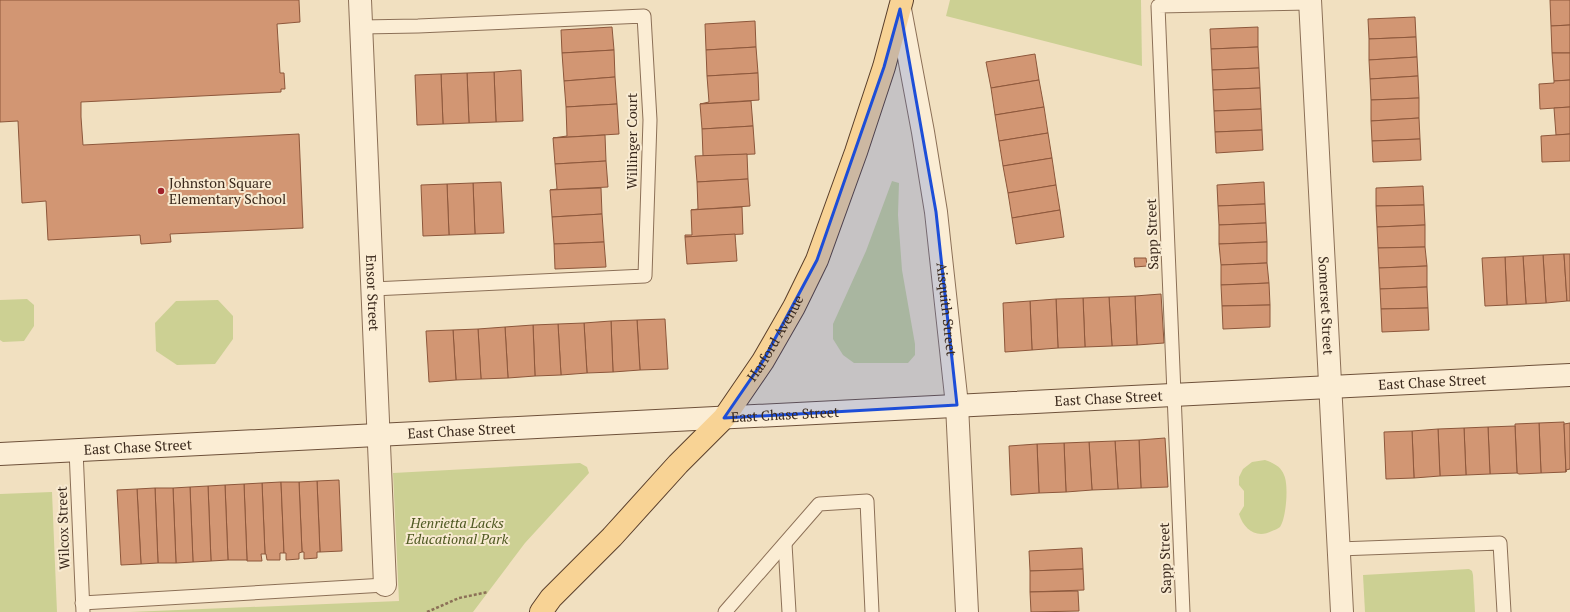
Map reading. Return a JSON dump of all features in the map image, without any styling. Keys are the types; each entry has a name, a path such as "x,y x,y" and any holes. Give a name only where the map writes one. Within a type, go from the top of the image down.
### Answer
{"main road":[{"name":"Harford Avenue","path":"541,612 551,598 612,537 678,464 724,418 763,361 794,307 816,260 856,152 884,67 901,4"}],"street":[{"name":"Ensor Street","path":"360,0 385,585"},
{"name":"Somerset Street","path":"1310,1 1342,612"},
{"name":"Aisquith Street","path":"901,4 936,212 957,406 967,612"},
{"name":"East Chase Street","path":"0,454 1570,375"}],"lane":[{"name":"Sapp Street","path":"1183,612 1158,6 1310,1"},
{"name":"Willinger Court","path":"361,27 418,26 644,16 650,120 645,276 373,289"},
{"name":"Wilcox Street","path":"76,450 83,608"},
{"path":"725,612 819,504 867,501 872,612"},
{"path":"1339,549 1500,543 1504,612"},
{"path":"785,544 789,612"},
{"path":"83,608 385,585"}],"path":[{"path":"427,612 459,598 488,592"}],"highlighted area":[{"path":"900,9 936,212 957,405 724,418 763,361 817,260 884,67"}],"green space":[{"path":"950,0 1141,0 1142,66 946,16"},
{"path":"892,181 899,183 898,215 902,270 915,344 915,355 908,363 854,363 843,355 833,339 833,324 866,251"},
{"path":"27,299 34,305 34,326 24,341 3,342 0,340 0,300"},
{"path":"218,300 233,316 233,339 215,364 177,365 156,351 155,323 176,301"},
{"path":"1265,460 1276,465 1283,472 1286,480 1286,502 1284,517 1280,527 1261,534 1252,532 1241,520 1239,514 1244,506 1244,491 1239,485 1239,477 1243,469 1252,462"},
{"name":"Henrietta Lacks Educational Park","path":"580,463 587,467 589,473 525,543 473,612 130,612 399,601 393,473"},
{"path":"52,492 57,612 0,612 0,494"},
{"path":"1469,569 1472,571 1473,575 1475,612 1365,612 1363,575"}],"building":[{"name":"Johnston Square Elementary School","path":"0,0 299,0 300,22 277,24 280,73 284,73 285,89 281,89 281,92 81,102 81,117 83,145 299,134 303,228 170,234 171,242 141,244 140,235 48,240 46,201 22,203 18,121 0,122"},
{"path":"1550,0 1570,0 1570,25 1551,26"},
{"path":"1415,17 1416,37 1369,39 1368,19"},
{"path":"755,21 756,47 706,50 705,24"},
{"path":"1570,25 1570,53 1552,53 1551,26"},
{"path":"612,27 614,50 562,53 561,30"},
{"path":"1258,27 1258,47 1211,49 1210,29"},
{"path":"1416,37 1417,57 1369,60 1369,39"},
{"path":"756,47 758,73 707,76 706,50"},
{"path":"1258,47 1259,68 1212,70 1211,49"},
{"path":"614,50 615,77 564,81 562,53"},
{"path":"1552,53 1570,53 1570,80 1554,81"},
{"path":"1035,54 1039,80 991,88 986,62"},
{"path":"1417,57 1418,76 1370,79 1369,60"},
{"path":"1259,68 1260,88 1213,90 1212,70"},
{"path":"521,70 523,121 496,122 494,72"},
{"path":"494,72 496,122 469,123 467,73"},
{"path":"467,73 469,123 443,124 441,74"},
{"path":"758,73 759,100 700,104 709,102 707,76"},
{"path":"441,74 443,124 417,125 415,75"},
{"path":"1418,76 1419,98 1371,100 1370,79"},
{"path":"615,77 617,104 566,107 564,81"},
{"path":"1039,80 1044,107 995,115 991,88"},
{"path":"1570,80 1570,107 1540,109 1539,84"},
{"path":"1260,88 1261,109 1214,111 1213,90"},
{"path":"1419,98 1419,118 1371,121 1371,100"},
{"path":"751,101 753,126 702,129 700,104"},
{"path":"617,104 619,134 553,138 567,136 566,107"},
{"path":"1044,107 1048,133 999,141 995,115"},
{"path":"1570,107 1570,134 1556,135 1554,108"},
{"path":"1261,109 1262,130 1215,132 1214,111"},
{"path":"1419,118 1420,139 1372,141 1371,121"},
{"path":"753,126 755,154 703,156 702,129"},
{"path":"1262,130 1263,150 1216,153 1215,132"},
{"path":"1048,133 1052,158 1003,166 999,141"},
{"path":"1570,134 1570,161 1542,162 1541,136"},
{"path":"605,135 606,161 555,164 553,138"},
{"path":"1420,139 1421,160 1373,162 1372,141"},
{"path":"747,154 748,179 697,182 695,156"},
{"path":"1052,158 1056,185 1008,193 1003,166"},
{"path":"606,161 608,187 550,190 557,189 555,164"},
{"path":"748,179 750,206 691,210 698,209 697,182"},
{"path":"501,182 504,233 475,234 473,183"},
{"path":"1264,182 1265,204 1218,206 1217,185"},
{"path":"473,183 475,234 449,235 447,184"},
{"path":"447,184 449,235 423,236 421,185"},
{"path":"1056,185 1060,210 1012,218 1008,193"},
{"path":"1423,186 1424,205 1376,206 1376,188"},
{"path":"601,188 602,214 552,217 550,190"},
{"path":"1265,204 1266,223 1219,225 1218,206"},
{"path":"1424,205 1425,225 1377,227 1376,206"},
{"path":"742,207 743,234 685,237 685,235 692,235 691,210"},
{"path":"1060,210 1064,237 1016,244 1012,218"},
{"path":"602,214 604,242 554,244 552,217"},
{"path":"1266,223 1267,242 1219,244 1219,225"},
{"path":"1425,225 1425,247 1378,248 1377,227"},
{"path":"735,234 737,261 687,264 685,237"},
{"path":"604,242 606,267 555,269 554,244"},
{"path":"1267,242 1267,263 1221,265 1219,244"},
{"path":"1425,247 1427,266 1379,268 1378,248"},
{"path":"1564,254 1567,301 1546,303 1543,255"},
{"path":"1564,254 1570,254 1570,301 1567,301"},
{"path":"1543,255 1546,303 1526,304 1523,256"},
{"path":"1523,256 1526,304 1507,305 1505,257"},
{"path":"1505,257 1507,305 1485,306 1482,258"},
{"path":"1134,258 1146,258 1147,266 1135,267"},
{"path":"1267,263 1269,283 1221,285 1221,265"},
{"path":"1427,266 1427,287 1380,289 1379,268"},
{"path":"1269,283 1270,305 1222,306 1221,285"},
{"path":"1427,287 1428,308 1381,309 1380,289"},
{"path":"1161,294 1164,343 1137,345 1135,296"},
{"path":"1135,296 1137,345 1112,346 1109,297"},
{"path":"1109,297 1112,346 1085,347 1083,298"},
{"path":"1083,298 1085,347 1058,348 1056,299"},
{"path":"1056,299 1058,348 1032,350 1030,301"},
{"path":"1030,301 1032,350 1005,352 1003,303"},
{"path":"1270,305 1270,327 1223,329 1222,306"},
{"path":"1428,308 1429,330 1382,332 1381,309"},
{"path":"665,319 668,369 640,370 637,320"},
{"path":"637,320 640,370 613,372 611,321"},
{"path":"611,321 613,372 587,373 584,323"},
{"path":"584,323 587,373 561,375 558,324"},
{"path":"558,324 561,375 535,376 533,325"},
{"path":"533,325 535,376 508,378 505,327"},
{"path":"505,327 508,378 481,379 478,329"},
{"path":"478,329 481,379 456,380 453,330"},
{"path":"453,330 456,380 429,382 426,331"},
{"path":"1564,422 1566,472 1541,473 1539,423"},
{"path":"1539,423 1541,473 1519,474 1517,473 1515,424"},
{"path":"1570,423 1570,469 1566,470 1566,472 1564,424"},
{"path":"1515,426 1517,473 1490,474 1488,427"},
{"path":"1488,427 1490,474 1466,475 1464,428"},
{"path":"1464,428 1466,475 1440,476 1438,429"},
{"path":"1438,429 1440,476 1414,478 1412,431"},
{"path":"1412,431 1414,478 1386,479 1384,432"},
{"path":"1165,438 1168,487 1141,488 1139,440"},
{"path":"1139,440 1141,488 1118,489 1115,441"},
{"path":"1115,441 1118,489 1092,490 1089,442"},
{"path":"1089,442 1092,490 1066,492 1064,443"},
{"path":"1064,443 1066,492 1039,493 1037,444"},
{"path":"1037,444 1039,493 1011,495 1009,446"},
{"path":"339,480 342,551 320,552 317,481"},
{"path":"317,481 320,552 317,552 317,558 304,559 304,552 302,552 299,482"},
{"path":"281,482 284,553 280,553 280,560 267,560 265,554 262,483"},
{"path":"281,482 299,482 302,552 299,553 299,559 286,560 286,553 284,553"},
{"path":"262,483 265,554 261,554 262,561 247,561 244,484"},
{"path":"244,484 247,560 228,560 225,485"},
{"path":"225,485 228,560 211,561 208,486"},
{"path":"208,486 211,561 193,562 190,487"},
{"path":"190,487 193,562 176,563 173,488"},
{"path":"155,488 173,488 176,563 158,563"},
{"path":"155,488 158,563 141,564 137,489"},
{"path":"137,489 141,564 121,565 117,490"},
{"path":"1082,548 1083,569 1030,571 1029,551"},
{"path":"1083,569 1084,590 1030,592 1030,571"},
{"path":"1078,591 1079,611 1031,612 1030,592"}],"place":[{"name":"Johnston Square Elementary School","path":"161,191"}]}
